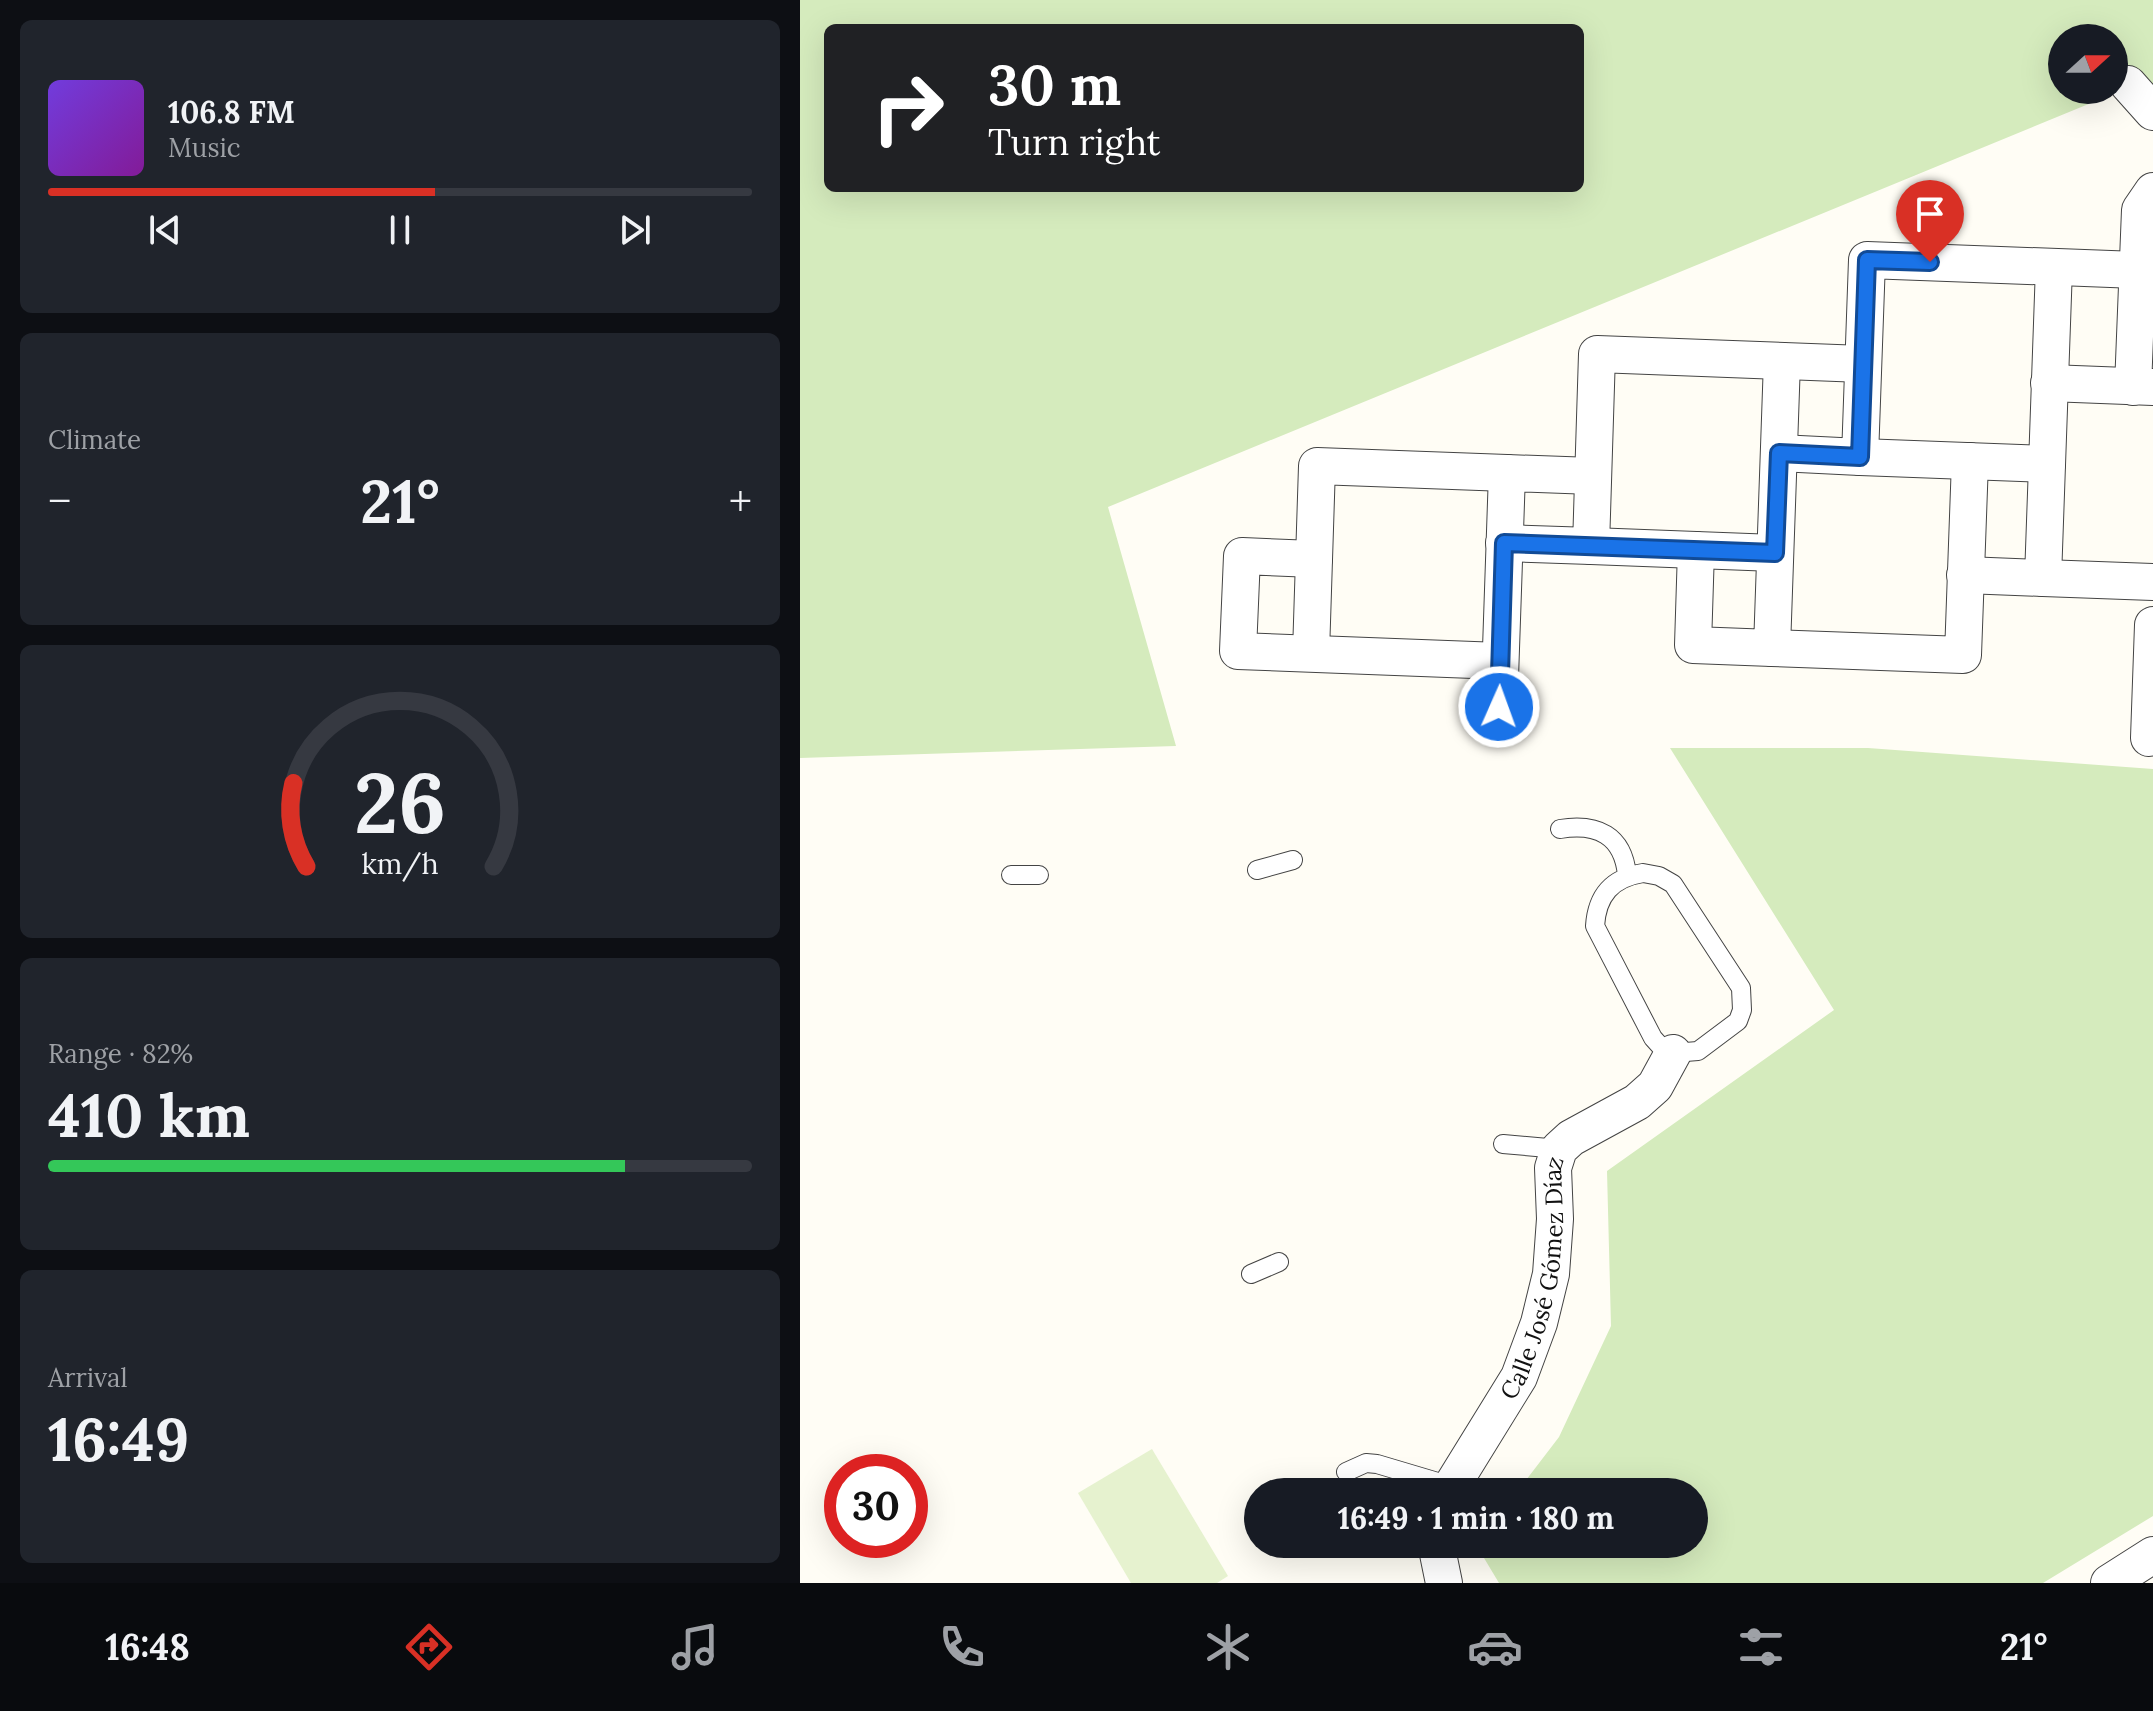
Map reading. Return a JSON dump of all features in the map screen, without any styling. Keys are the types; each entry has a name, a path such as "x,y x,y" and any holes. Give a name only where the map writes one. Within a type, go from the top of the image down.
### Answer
{"street":[{"path":"2128,84 2153,112"},
{"path":"2049,383 2143,387 2137,270 2140,210 2153,191"},
{"path":"1860,457 1867,260 2137,270"},
{"path":"2043,578 2054,267"},
{"path":"1591,546 1597,354 1863,364"},
{"path":"1772,648 1782,361"},
{"path":"1779,453 2047,464"},
{"path":"1696,550 1693,645 1963,655 1970,461"},
{"path":"1311,653 1317,466 1593,476"},
{"path":"1499,707 1507,473"},
{"path":"1504,543 1775,553"},
{"path":"1314,559 1242,556 1238,651 1500,661"},
{"path":"1965,575 2153,582"},
{"path":"2149,738 2153,625"},
{"name":"Calle José Gómez Díaz","path":"1456,1478 1519,1377 1539,1323 1551,1274 1555,1219 1553,1168 1559,1149 1571,1138 1637,1102 1655,1086 1673,1053"},
{"path":"2109,1583 2153,1555"},
{"path":"1438,1558 1444,1583"}],"lane":[{"path":"1560,829 1582,825 1611,838 1620,848 1627,875"},
{"path":"1257,870 1293,860"},
{"path":"1643,873 1659,876 1673,884 1741,988 1743,999 1738,1021 1698,1051 1673,1053 1662,1048 1653,1038 1595,926 1596,910 1602,895 1613,883 1627,875 1643,873"},
{"path":"1011,875 1039,875"},
{"path":"1503,1144 1559,1149"},
{"path":"1251,1274 1279,1262"},
{"path":"1346,1472 1366,1463 1417,1478"}],"green space":[{"path":"800,0 2153,0 2153,86 2147,80 2128,88 2128,24 2048,24 2048,104 2089,104 1108,507 1176,746 800,758"},
{"path":"1670,748 1868,748 2153,769 2153,1516 2043,1583 1499,1583 1484,1558 1708,1558 1708,1478 1528,1478 1559,1437 1611,1326 1607,1171 1834,1010"},
{"path":"1152,1449 1228,1576 1217,1583 1131,1583 1078,1493"}],"route":[{"path":"1499,707 1504,543 1775,553 1779,453 1860,457 1867,260 1930,262"}]}
